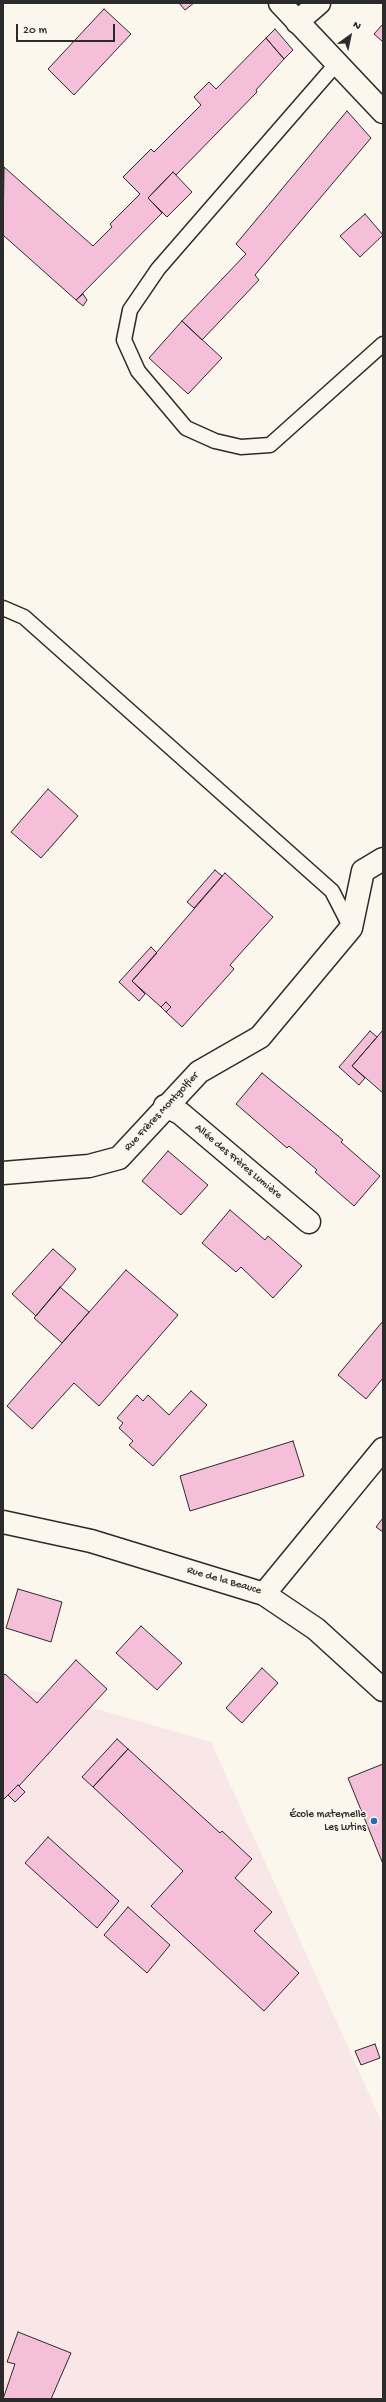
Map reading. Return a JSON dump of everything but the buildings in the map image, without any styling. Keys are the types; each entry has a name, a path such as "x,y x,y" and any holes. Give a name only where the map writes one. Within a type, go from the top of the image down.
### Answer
{"street":[{"path":"280,3 383,112"},
{"path":"297,22 319,3"},
{"name":"Rue Frères Montgolfier","path":"3,1173 89,1166 119,1158 165,1106 199,1072 260,1037 352,928 363,871 383,859"},
{"name":"Allée des Frères Lumière","path":"165,1106 180,1113 310,1222"},
{"name":"Rue de la Beauce","path":"3,1522 91,1541 264,1594 383,1449"},
{"path":"264,1594 316,1629 383,1690"}],"lane":[{"path":"337,63 158,269 130,310 124,340 138,371 186,428 215,441 241,447 270,445 383,344"},
{"path":"3,608 24,616 332,891 352,928"}],"shaded area":[{"path":"3,1682 211,1742 383,2125 383,2399 3,2399"}],"place":[{"name":"École maternelle Les Lutins","path":"374,1821"}]}
